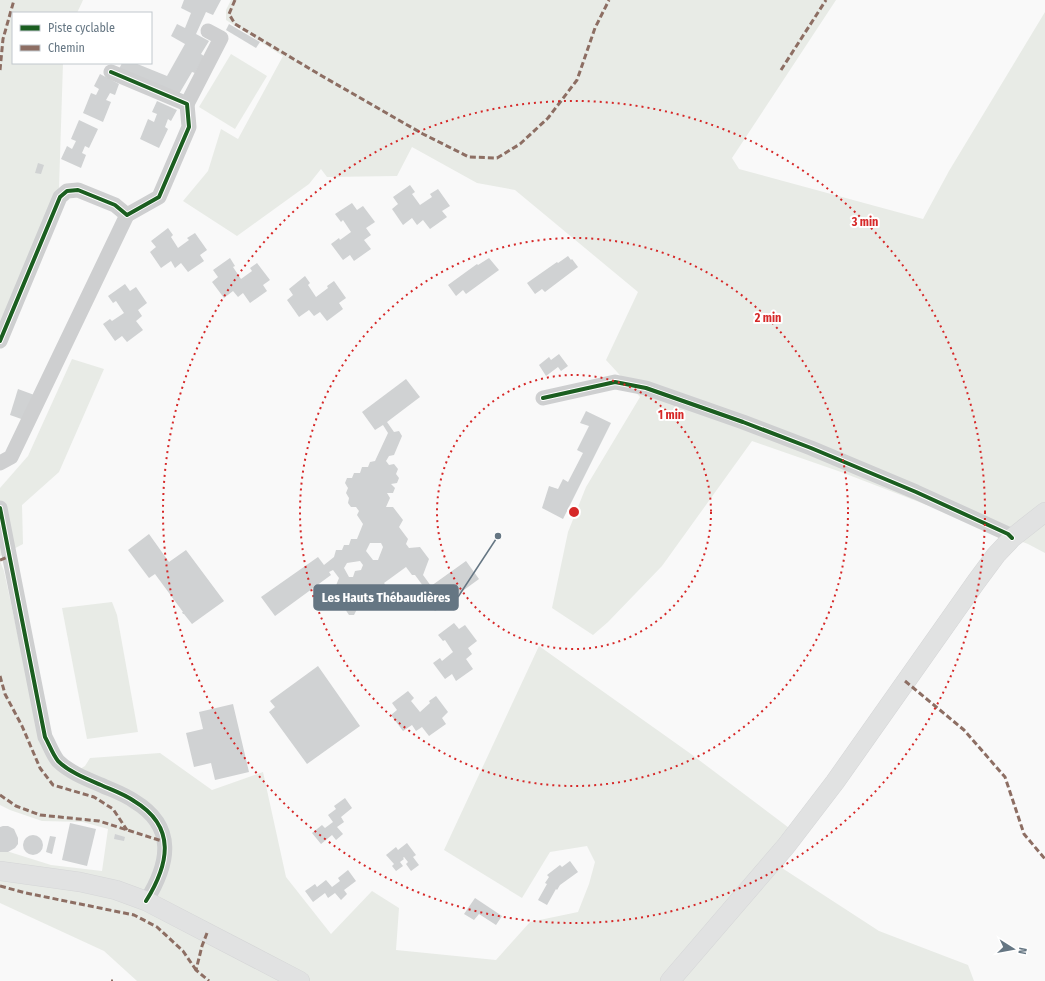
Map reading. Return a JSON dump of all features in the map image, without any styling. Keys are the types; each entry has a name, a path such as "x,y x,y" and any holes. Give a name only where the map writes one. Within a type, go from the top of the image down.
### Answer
{"main road":[{"path":"670,981 795,834 835,782 996,555 1012,538 1045,512"},
{"path":"0,871 80,882 116,890 146,901 300,981"}],"street":[{"path":"0,463 12,457 127,215 158,197 189,127 187,104 221,38 208,31"},
{"path":"111,72 187,104"},
{"path":"0,341 60,197 67,191 78,190 115,205 127,215"},
{"path":"543,398 614,382 646,388 743,422 810,448 916,492 1008,534 1012,538"},
{"path":"0,508 45,737 48,743 57,760 84,778 134,800 157,820 162,831 165,842 165,855 162,866 146,901"}],"shaded area":[{"path":"0,0 83,0 77,12 12,12 12,64 63,64 59,188 0,333"},
{"path":"231,0 836,0 732,158 739,169 923,219 949,171 1045,12 1045,553 1028,544 841,472 752,441 662,566 608,622 593,635 552,608 568,532 586,487 640,397 606,360 638,292 515,190 477,183 412,147 397,176 327,177 321,169 309,184 237,236 183,201 208,171 221,129 238,139 283,56 226,20 226,10"},
{"path":"231,54 267,76 235,129 199,107"},
{"path":"72,359 104,369 59,472 22,505 23,544 0,556 0,488 28,456"},
{"path":"0,561 4,571 40,739 67,777 85,766 90,758 160,753 212,790 263,772 286,877 331,934 372,891 399,908 396,950 496,960 530,922 578,912 589,884 595,862 587,846 550,852 522,898 444,850 539,646 691,754 801,837 782,868 879,931 968,965 974,981 137,981 104,951 0,903 0,849 51,865 102,871 108,829 83,822 42,821 0,805"},
{"path":"112,602 117,615 138,732 87,739 62,608"}],"building":[{"path":"184,0 221,0 213,15 206,12 196,34 209,41 201,54 204,56 195,73 192,72 179,94 119,69 122,64 137,64 167,76 185,44 171,36 177,24 185,28 191,13 181,8"},
{"path":"229,24 260,42 256,48 226,30"},
{"path":"100,74 119,84 115,95 110,93 106,100 111,102 103,122 83,113 91,93 96,95 99,89 94,86"},
{"path":"157,101 177,110 171,121 168,119 165,127 168,129 159,148 140,139 148,119 154,122 157,114 152,112"},
{"path":"79,120 98,129 89,148 85,146 82,153 86,155 81,168 61,159 67,146 72,149 76,141 71,139"},
{"path":"38,163 44,165 41,174 35,173"},
{"path":"410,185 415,192 412,194 420,205 432,197 430,194 438,189 450,206 442,211 447,217 430,229 423,220 417,225 412,218 403,225 392,209 398,204 393,197"},
{"path":"352,203 357,210 363,206 375,222 366,228 371,235 364,240 371,249 354,261 350,255 343,260 331,244 339,238 340,240 351,232 343,220 341,222 335,214"},
{"path":"168,228 173,235 171,237 178,248 189,240 187,238 195,233 207,250 200,255 204,261 188,272 181,263 175,268 171,261 161,268 150,252 156,247 151,241"},
{"path":"568,256 578,267 545,292 542,289 535,294 527,283"},
{"path":"230,258 235,266 233,267 241,279 252,271 250,268 257,263 270,280 263,285 267,291 250,303 243,293 238,297 233,291 224,298 212,282 218,277 213,270"},
{"path":"489,258 499,270 466,294 463,290 456,296 448,285 477,264 478,265"},
{"path":"305,276 310,283 308,285 316,297 328,288 327,286 334,281 346,298 339,303 343,309 327,321 320,312 314,316 309,310 299,317 287,300 293,295 289,289"},
{"path":"125,284 130,291 136,287 147,303 138,310 142,316 136,321 143,330 127,342 122,336 115,341 103,324 110,319 112,321 124,313 116,301 113,303 108,296"},
{"path":"559,354 568,366 561,371 558,367 546,376 539,365 549,357 551,360"},
{"path":"406,379 420,397 387,422 394,432 399,431 402,436 394,455 389,456 386,461 389,465 394,464 398,469 396,474 399,478 397,483 391,484 395,488 393,493 387,493 390,498 386,507 393,507 403,520 399,527 408,539 406,544 409,548 420,547 429,559 423,575 431,586 466,561 479,579 435,611 422,593 426,590 415,575 412,575 406,567 384,583 387,587 385,592 381,592 378,597 372,597 370,604 364,604 362,609 357,609 354,615 349,615 345,609 346,606 343,606 339,602 341,598 337,598 333,593 339,578 333,570 329,572 331,575 275,616 261,597 318,557 324,565 334,557 336,550 342,550 344,545 349,545 351,539 357,539 363,524 357,515 359,511 356,507 351,507 348,503 349,498 346,493 348,488 345,483 347,478 352,478 354,473 360,473 362,467 368,467 370,462 375,461 388,433 383,425 375,430 362,412","holes":["370,543 381,543 383,547 378,560 373,560 366,551","360,561 363,565 361,570 355,571 353,577 349,577 344,568 347,563"]},
{"path":"18,389 37,396 27,421 10,415"},
{"path":"586,411 611,423 563,519 542,508 549,486 558,489 563,479 568,482 583,453 577,450 589,426 580,423"},
{"path":"149,534 169,562 186,550 224,601 192,624 183,614 155,574 149,578 128,550"},
{"path":"454,623 459,629 465,625 477,641 468,648 472,654 466,659 473,669 456,681 452,674 445,679 433,663 440,658 442,661 453,652 445,640 443,641 438,635"},
{"path":"318,666 360,726 307,764 269,712 275,707 270,701"},
{"path":"408,691 414,698 411,701 420,712 430,703 429,701 436,696 448,712 442,718 446,724 429,736 422,727 416,731 412,725 403,731 391,715 397,710 392,703"},
{"path":"233,704 249,772 215,780 211,763 194,767 186,733 203,729 199,712"},
{"path":"345,798 352,808 341,817 344,822 337,827 343,834 336,840 332,835 321,844 312,833 322,825 325,828 333,822 328,815 336,809 334,806"},
{"path":"70,823 96,829 87,866 62,860"},
{"path":"8,826 14,829 18,838 18,844 15,848 8,852 0,852 0,827"},
{"path":"115,834 125,837 124,841 114,839"},
{"path":"33,835 40,838 43,845 40,852 33,855 26,852 23,845 26,838"},
{"path":"50,836 56,837 52,854 46,852"},
{"path":"407,843 416,855 413,857 419,865 411,871 406,864 408,862 404,857 404,859 400,862 403,866 396,871 392,866 394,864 386,855 396,847 398,850"},
{"path":"570,861 578,872 560,885 557,890 556,889 547,905 538,900 547,884 545,883 549,877 547,875 560,865 562,867"},
{"path":"348,870 356,881 344,890 347,894 341,900 335,893 328,898 325,893 313,902 305,891 315,884 317,887 326,880 332,887 340,881 338,878"},
{"path":"475,898 502,916 496,925 479,914 474,920 464,914"}],"marked path":[{"path":"0,70 3,39 14,0"},
{"path":"235,0 229,14 235,24 423,134 469,157 497,158 520,144 548,118 577,80 595,28 609,0"},
{"path":"781,70 826,0"},
{"path":"0,560 10,556"},
{"path":"0,676 5,694 22,726 40,768 53,785 94,797 113,809 127,830"},
{"path":"905,681 964,730 1005,777 1024,834 1045,859"},
{"path":"0,795 16,806 40,815 99,821 165,842"},
{"path":"0,886 26,893 134,915 157,927 183,951 196,970"},
{"path":"207,933 196,970 209,981"}],"cycle path":[{"path":"0,341 60,197 67,191 78,190 115,205 127,215 159,197 189,127 187,104 111,72"},
{"path":"543,398 615,382 646,388 811,448 916,492 1008,534 1012,538"},
{"path":"0,508 45,737 54,756 67,769 126,796 148,811 157,822 163,834 165,847 164,860 154,887 146,901"}],"place":[{"name":"Les Hauts Thébaudières","path":"498,536"}]}
